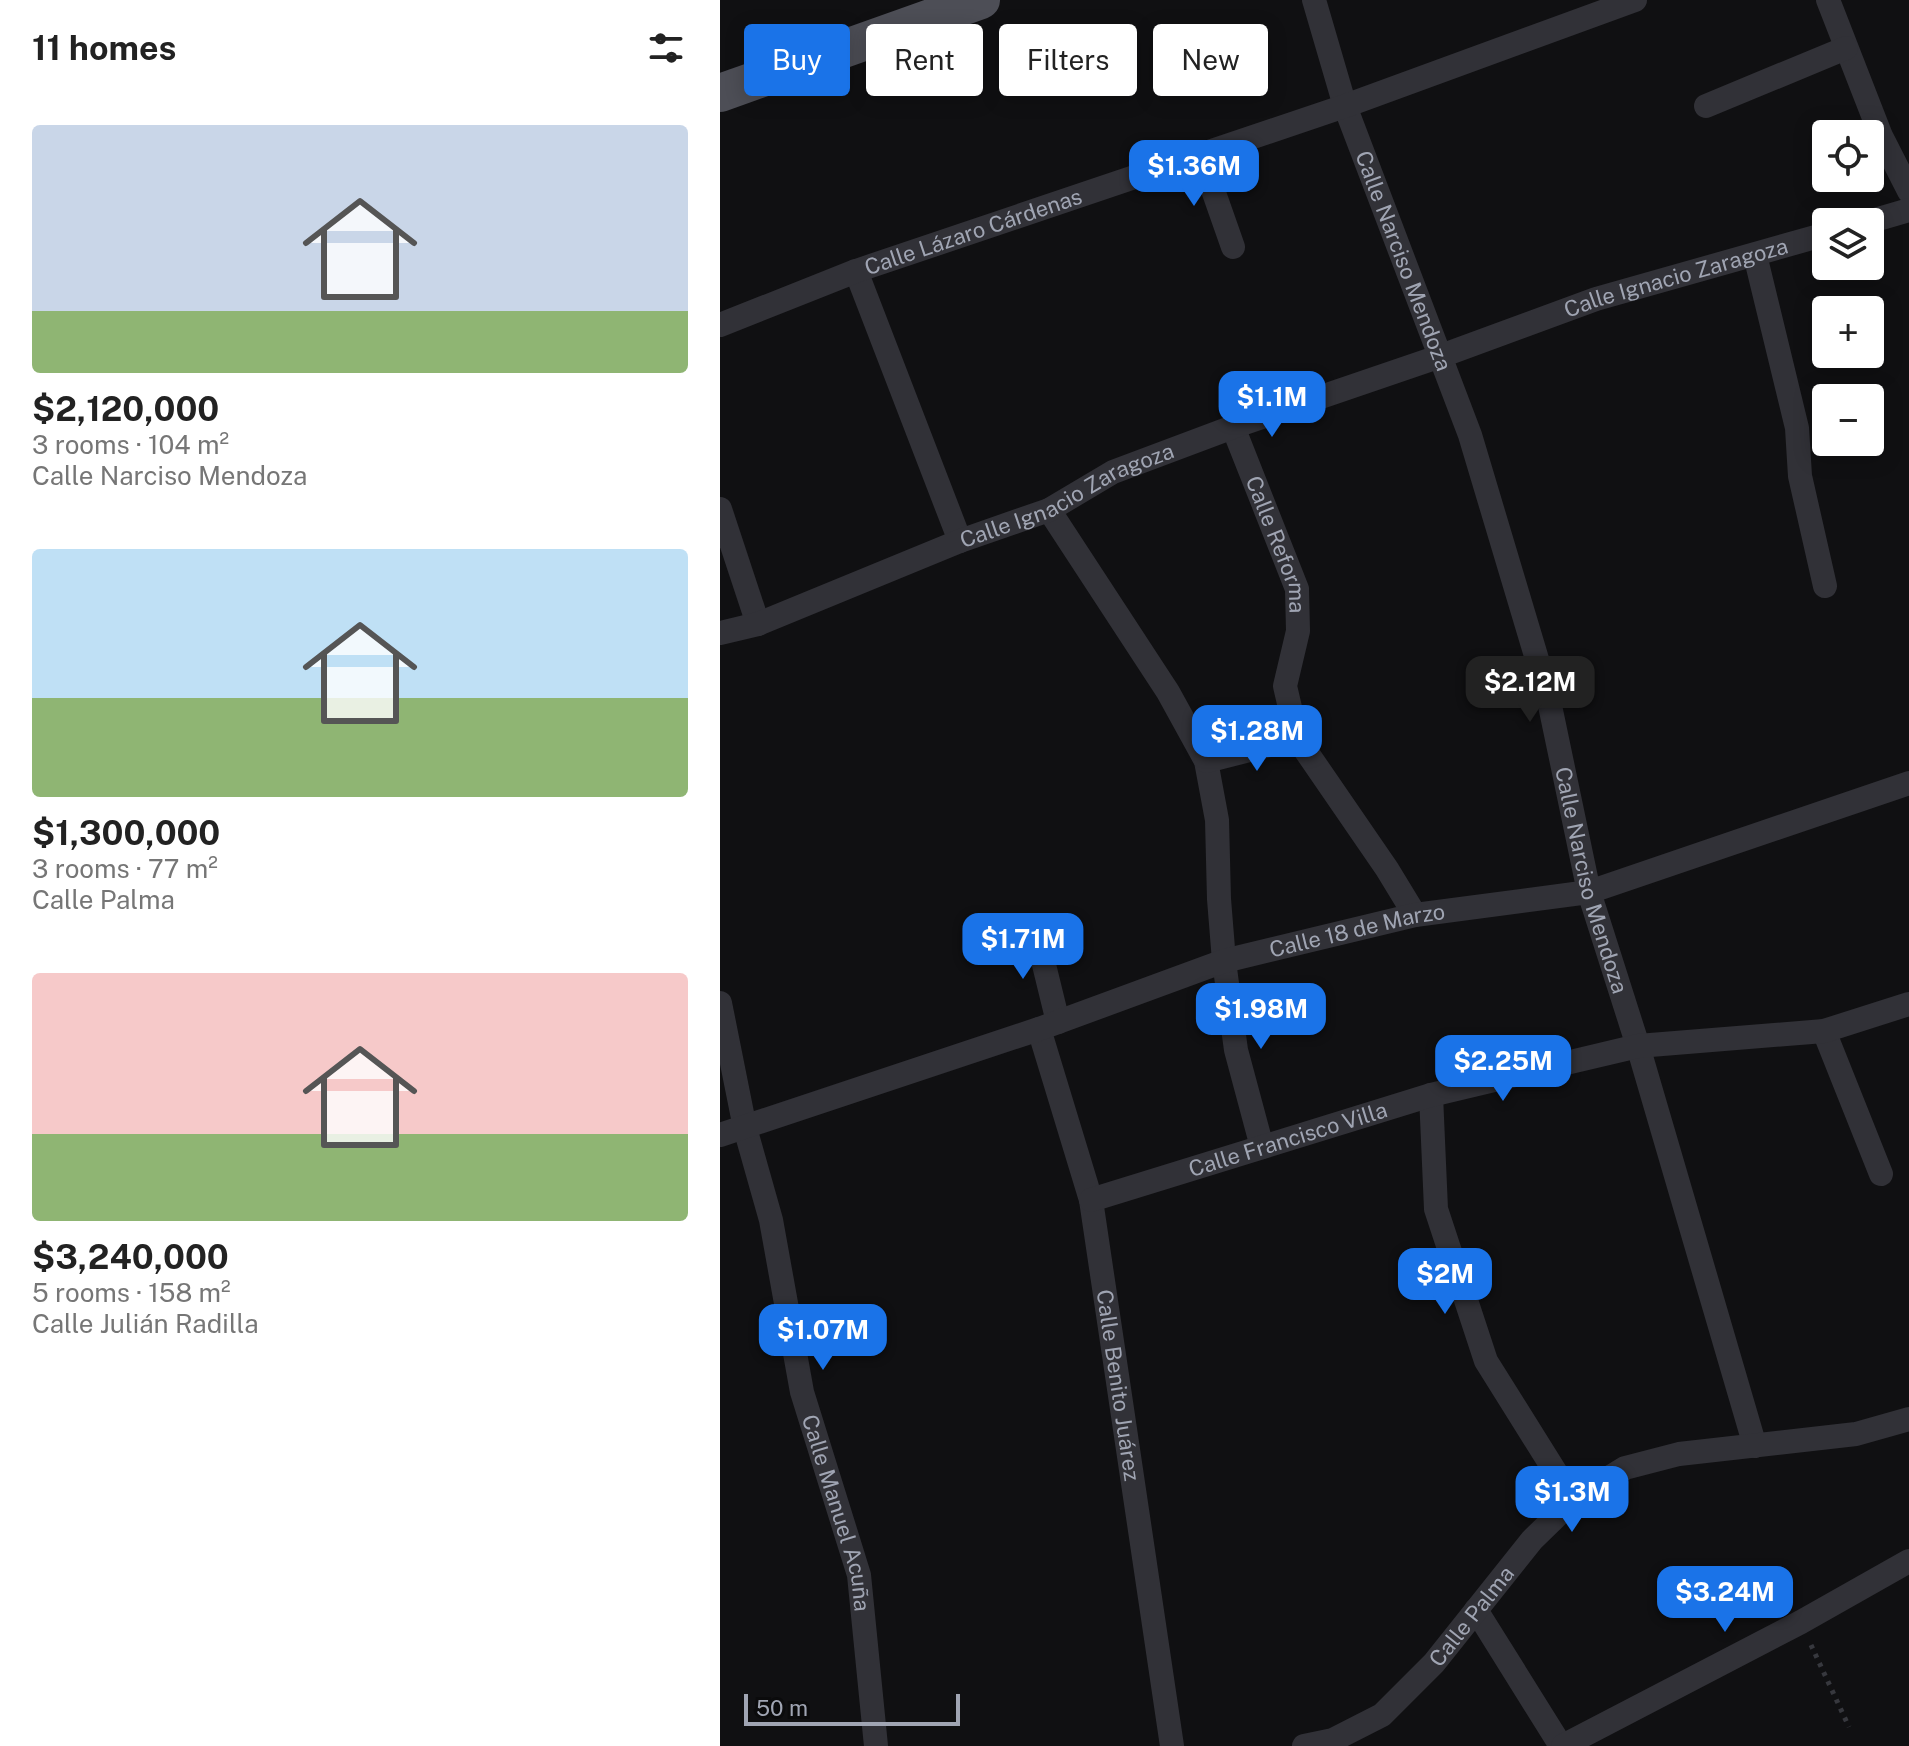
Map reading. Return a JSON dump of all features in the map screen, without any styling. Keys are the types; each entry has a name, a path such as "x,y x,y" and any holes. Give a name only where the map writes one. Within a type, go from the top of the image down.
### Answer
{"main road":[{"path":"720,93 981,0"}],"street":[{"name":"Calle Narciso Mendoza","path":"1314,0 1345,106 1470,435 1548,696 1589,892 1638,1046 1755,1446"},
{"name":"Calle Lázaro Cárdenas","path":"720,325 856,271 1345,106 1635,0"},
{"path":"1828,0 1881,136 1909,191"},
{"path":"1706,106 1846,48"},
{"path":"1200,153 1233,247"},
{"path":"1884,217 1909,210"},
{"name":"Calle Ignacio Zaragoza","path":"720,633 758,624 960,541 1049,510 1113,472 1233,427 1596,299 1812,238"},
{"path":"1755,255 1797,428 1800,476 1825,586"},
{"path":"856,271 960,541"},
{"name":"Calle Reforma","path":"1233,427 1297,589 1298,631 1285,686 1297,738 1415,915"},
{"path":"720,509 758,624"},
{"path":"1049,510 1168,692 1206,761 1217,820 1224,961 1236,1050 1262,1147"},
{"path":"1206,761 1297,738"},
{"name":"Calle 18 de Marzo","path":"720,1135 1049,1025 1224,961 1415,915 1589,892 1909,783"},
{"name":"Calle Benito Juárez","path":"1035,928 1049,1025 1091,1200 1172,1746"},
{"name":"Calle Manuel Acuña","path":"720,1003 745,1128 771,1220 802,1392 859,1575 876,1746"},
{"name":"Calle Francisco Villa","path":"1091,1200 1431,1095 1638,1046 1824,1031 1909,1004"},
{"path":"1824,1031 1881,1174"},
{"path":"1431,1095 1436,1209 1486,1361 1573,1500"},
{"name":"Calle Palma","path":"1304,1746 1333,1740 1382,1715 1434,1663 1532,1540 1573,1500 1625,1468 1679,1454 1856,1434 1909,1419"},
{"path":"1476,1610 1562,1746 1801,1622 1909,1561"}],"path":[{"path":"1801,1622 1849,1727"}]}
